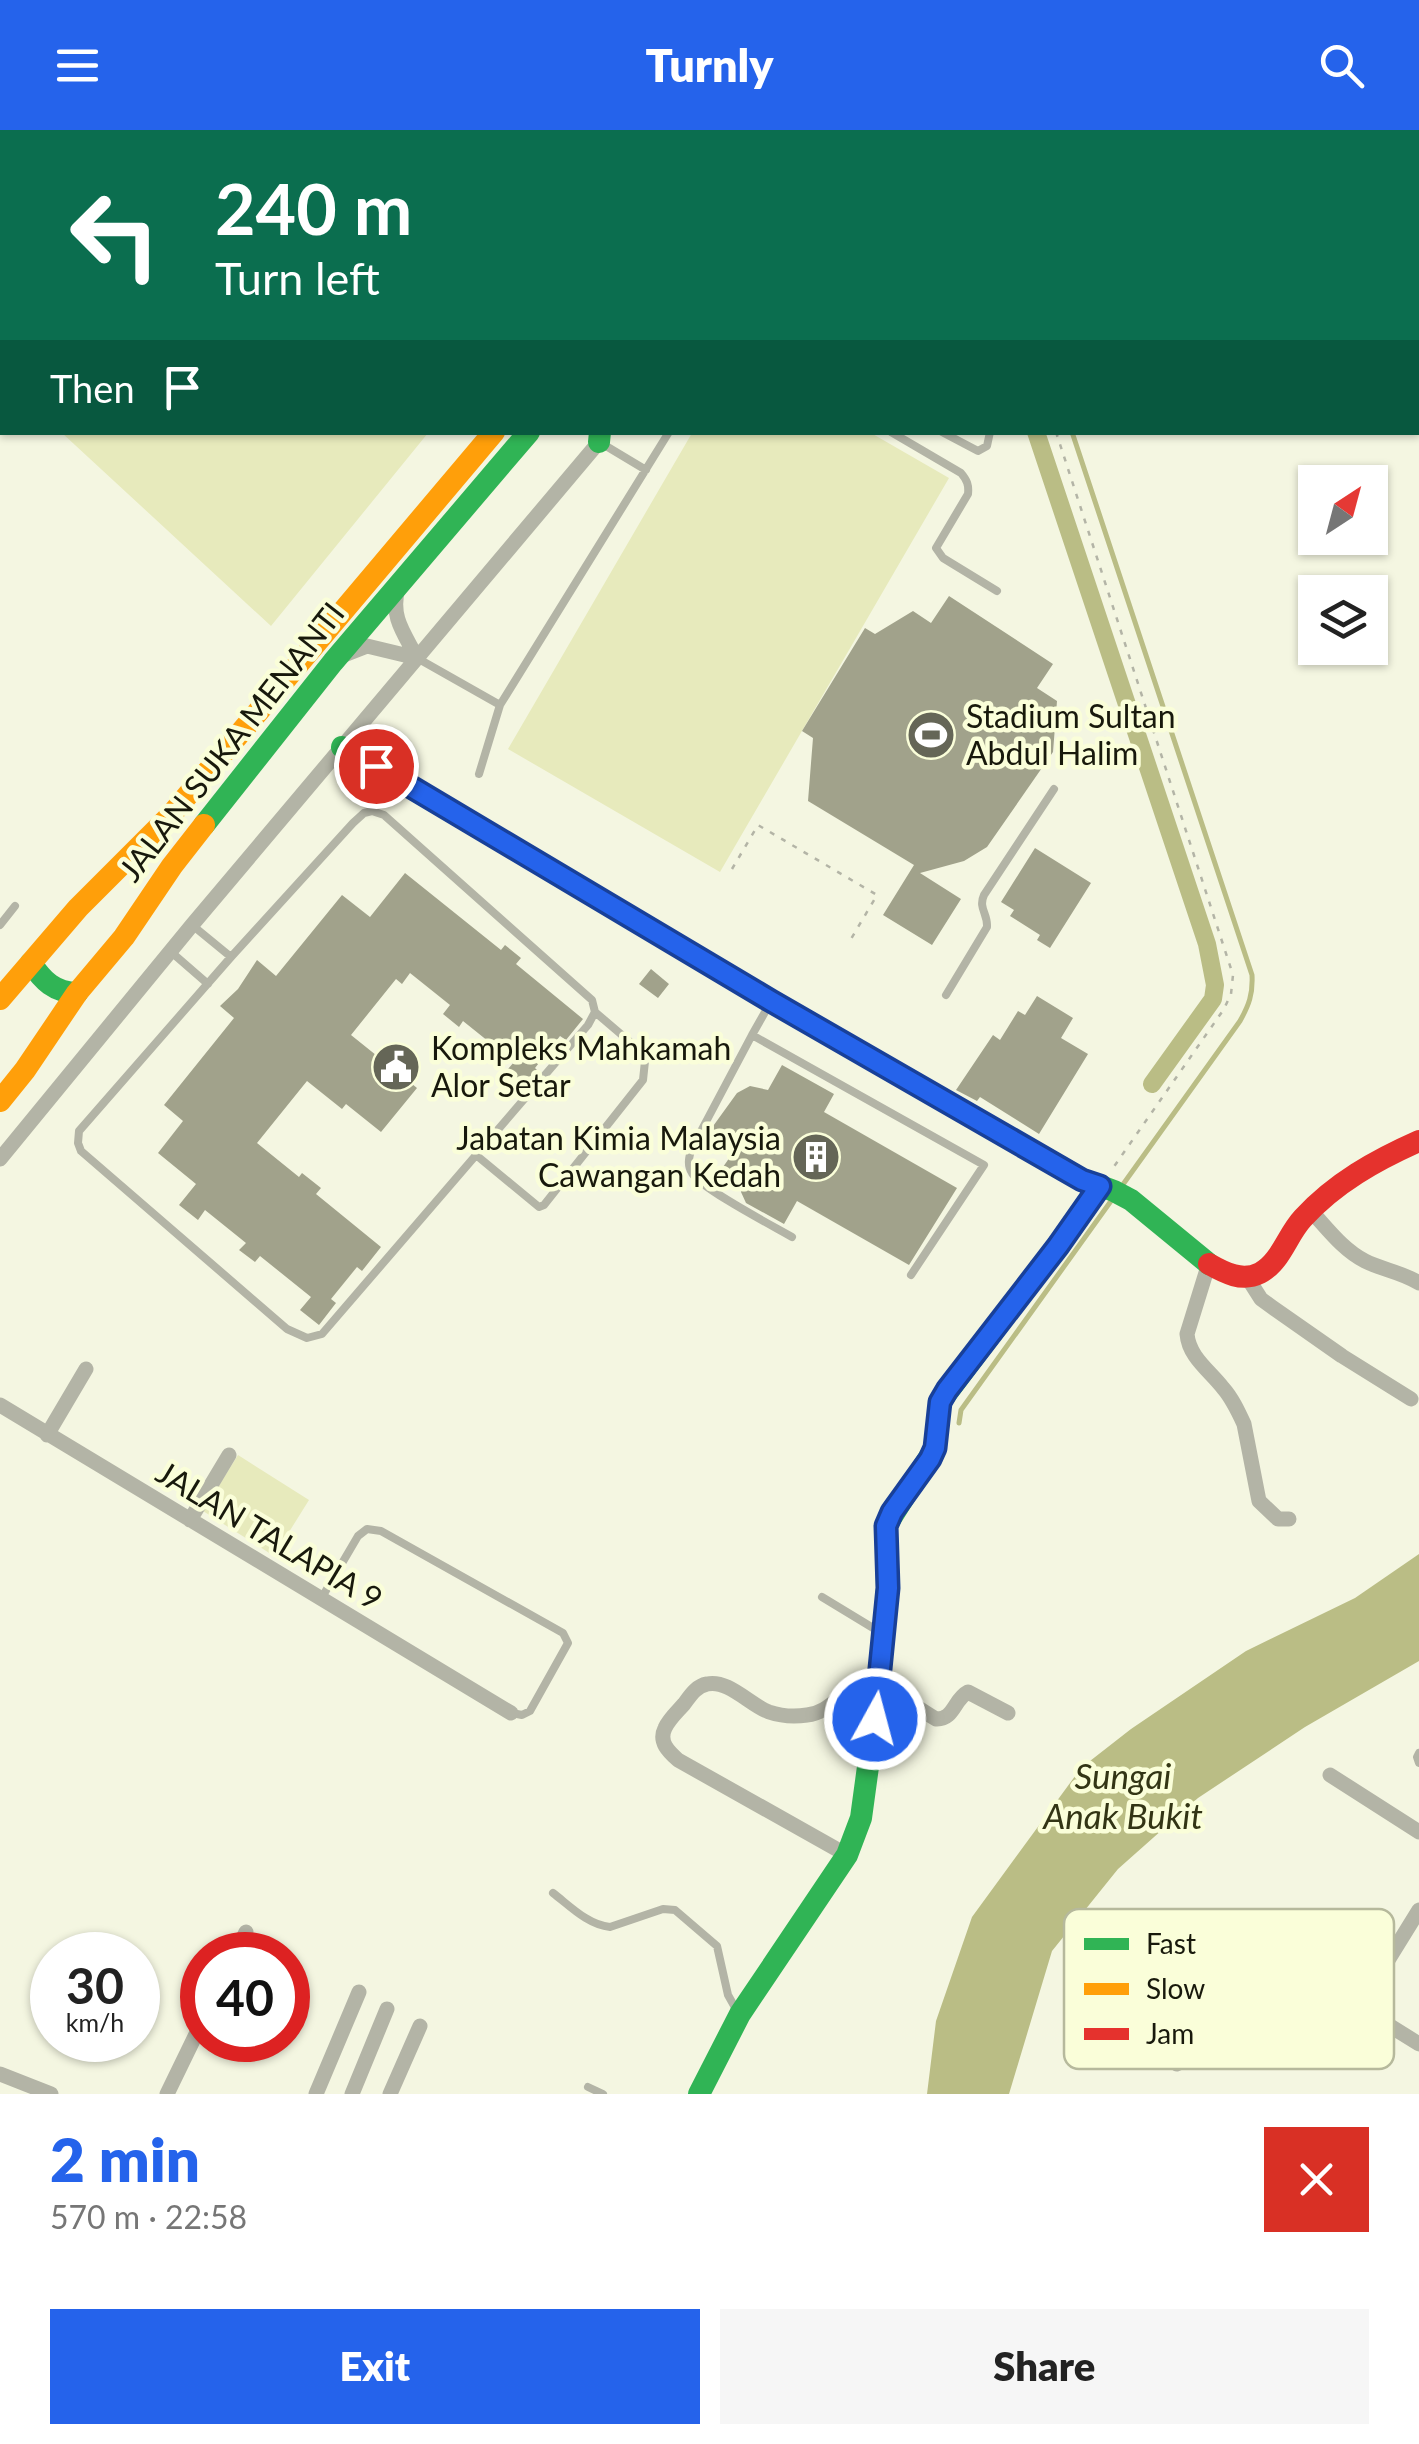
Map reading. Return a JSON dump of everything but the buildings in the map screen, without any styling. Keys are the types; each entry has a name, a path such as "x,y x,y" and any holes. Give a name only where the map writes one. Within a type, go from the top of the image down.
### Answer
{"street":[{"name":"JALAN SUKA MENANTI","path":"0,999 78,908 171,815 491,435"},
{"name":"JALAN SUKA MENANTI","path":"0,1101 26,1070 77,993 124,937 172,866 332,662 526,435"},
{"path":"0,1158 602,436"},
{"path":"399,584 395,613 417,658"},
{"path":"332,662 366,646 417,658"},
{"path":"342,747 1082,1180 1130,1198 1209,1263 1230,1275 1247,1277 1267,1268 1310,1211 1353,1174 1419,1140"},
{"path":"31,963 48,985 62,992 77,993"},
{"path":"699,2094 740,2014 847,1855 860,1818 884,1634 888,1588 886,1526 935,1448 940,1402 1100,1186"},
{"path":"1310,1211 1342,1245 1366,1262 1419,1282"},
{"path":"1209,1263 1187,1334 1188,1344 1224,1389 1244,1424 1259,1501 1278,1519 1289,1519"},
{"path":"1247,1277 1261,1299 1412,1399"},
{"path":"47,1434 86,1370"},
{"name":"JALAN TALAPIA 9","path":"0,1406 511,1713"},
{"path":"190,1520 229,1455"},
{"path":"847,1855 678,1760 664,1746 665,1728 692,1692 702,1685 720,1684 767,1711 786,1716 814,1714 858,1685 879,1686 936,1719 946,1718 960,1696 968,1692 1008,1713"},
{"path":"1330,1775 1419,1832"},
{"path":"1394,1950 1419,1910"},
{"path":"316,2094 359,1992"},
{"path":"352,2094 387,2009"},
{"path":"390,2094 420,2026"},
{"path":"1394,2029 1419,2044"},
{"path":"167,2094 183,2062"},
{"path":"0,2074 51,2094"}],"lane":[{"path":"479,774 500,705 667,435"},
{"path":"948,435 978,451 988,446 990,435"},
{"path":"602,436 646,470"},
{"path":"910,437 961,473 969,486 936,548 942,558 997,591"},
{"path":"417,658 500,705"},
{"path":"946,995 986,927 981,905 984,894 1054,788"},
{"path":"372,811 384,815 592,1000 594,1012 588,1025 322,1334 306,1338 288,1329 82,1151 78,1143 80,1131 208,984 353,823 372,811"},
{"path":"0,925 15,906"},
{"path":"192,925 230,957"},
{"path":"170,951 208,984"},
{"path":"771,1001 688,1161 690,1170 705,1186 792,1237"},
{"path":"476,1155 538,1207 544,1205 643,1080 643,1053 594,1012"},
{"path":"752,1035 984,1165 911,1275"},
{"path":"321,1599 358,1536 367,1529 381,1531 563,1633 568,1644 530,1711 522,1715 511,1713"},
{"path":"822,1597 884,1634"},
{"path":"1419,1753 1419,1763"},
{"path":"553,1893 602,1927 663,1909 674,1910 717,1946 728,1995 740,2014"},
{"path":"588,2087 603,2094"}],"path":[{"path":"1057,435 1233,975 1224,1009 1100,1186"},
{"path":"732,869 758,825 877,895 851,939"}],"shaded area":[{"path":"64,435 426,435 271,626"},
{"path":"691,435 874,435 949,478 720,872 508,749"},
{"path":"238,1455 309,1500 274,1556 203,1511"}],"water":[{"name":"Sungai Anak Bukit","path":"1419,1554 1419,1661 1305,1727 1198,1798 1118,1869 1086,1909 1064,1909 1064,1936 1052,1951 1009,2094 927,2094 936,2021 972,1917 1081,1768 1246,1651 1355,1598"}],"waterway":[{"path":"1037,435 1207,944 1215,985 1213,999 1152,1084"},
{"path":"1073,435 1252,975 1250,999 1240,1021 1124,1183"},
{"path":"959,1423 961,1410 1111,1201"}],"traffic: fast":[{"path":"204,825 333,662 526,435"},
{"path":"599,442 600,435"},
{"path":"342,747 771,1001 1082,1179 1131,1200 1209,1264"},
{"path":"31,963 50,984 77,993"},
{"path":"699,2094 740,2014 847,1855 861,1818 879,1686 887,1588 886,1526 935,1448 940,1402 1100,1186"}],"traffic: slow":[{"path":"0,999 78,908 171,815 491,435"},
{"path":"0,1101 204,825"}],"traffic: jam":[{"path":"1209,1264 1240,1276 1260,1273 1273,1262 1303,1218 1342,1183 1419,1141"}],"place":[{"name":"Stadium Sultan Abdul Halim","path":"931,735"},
{"name":"Kompleks Mahkamah Alor Setar","path":"396,1067"},
{"name":"Jabatan Kimia Malaysia Cawangan Kedah","path":"816,1157"}],"route":[{"path":"376,766 771,1001 1082,1180 1100,1186 947,1390 940,1402 935,1448 886,1526 888,1588 875,1719"}]}
